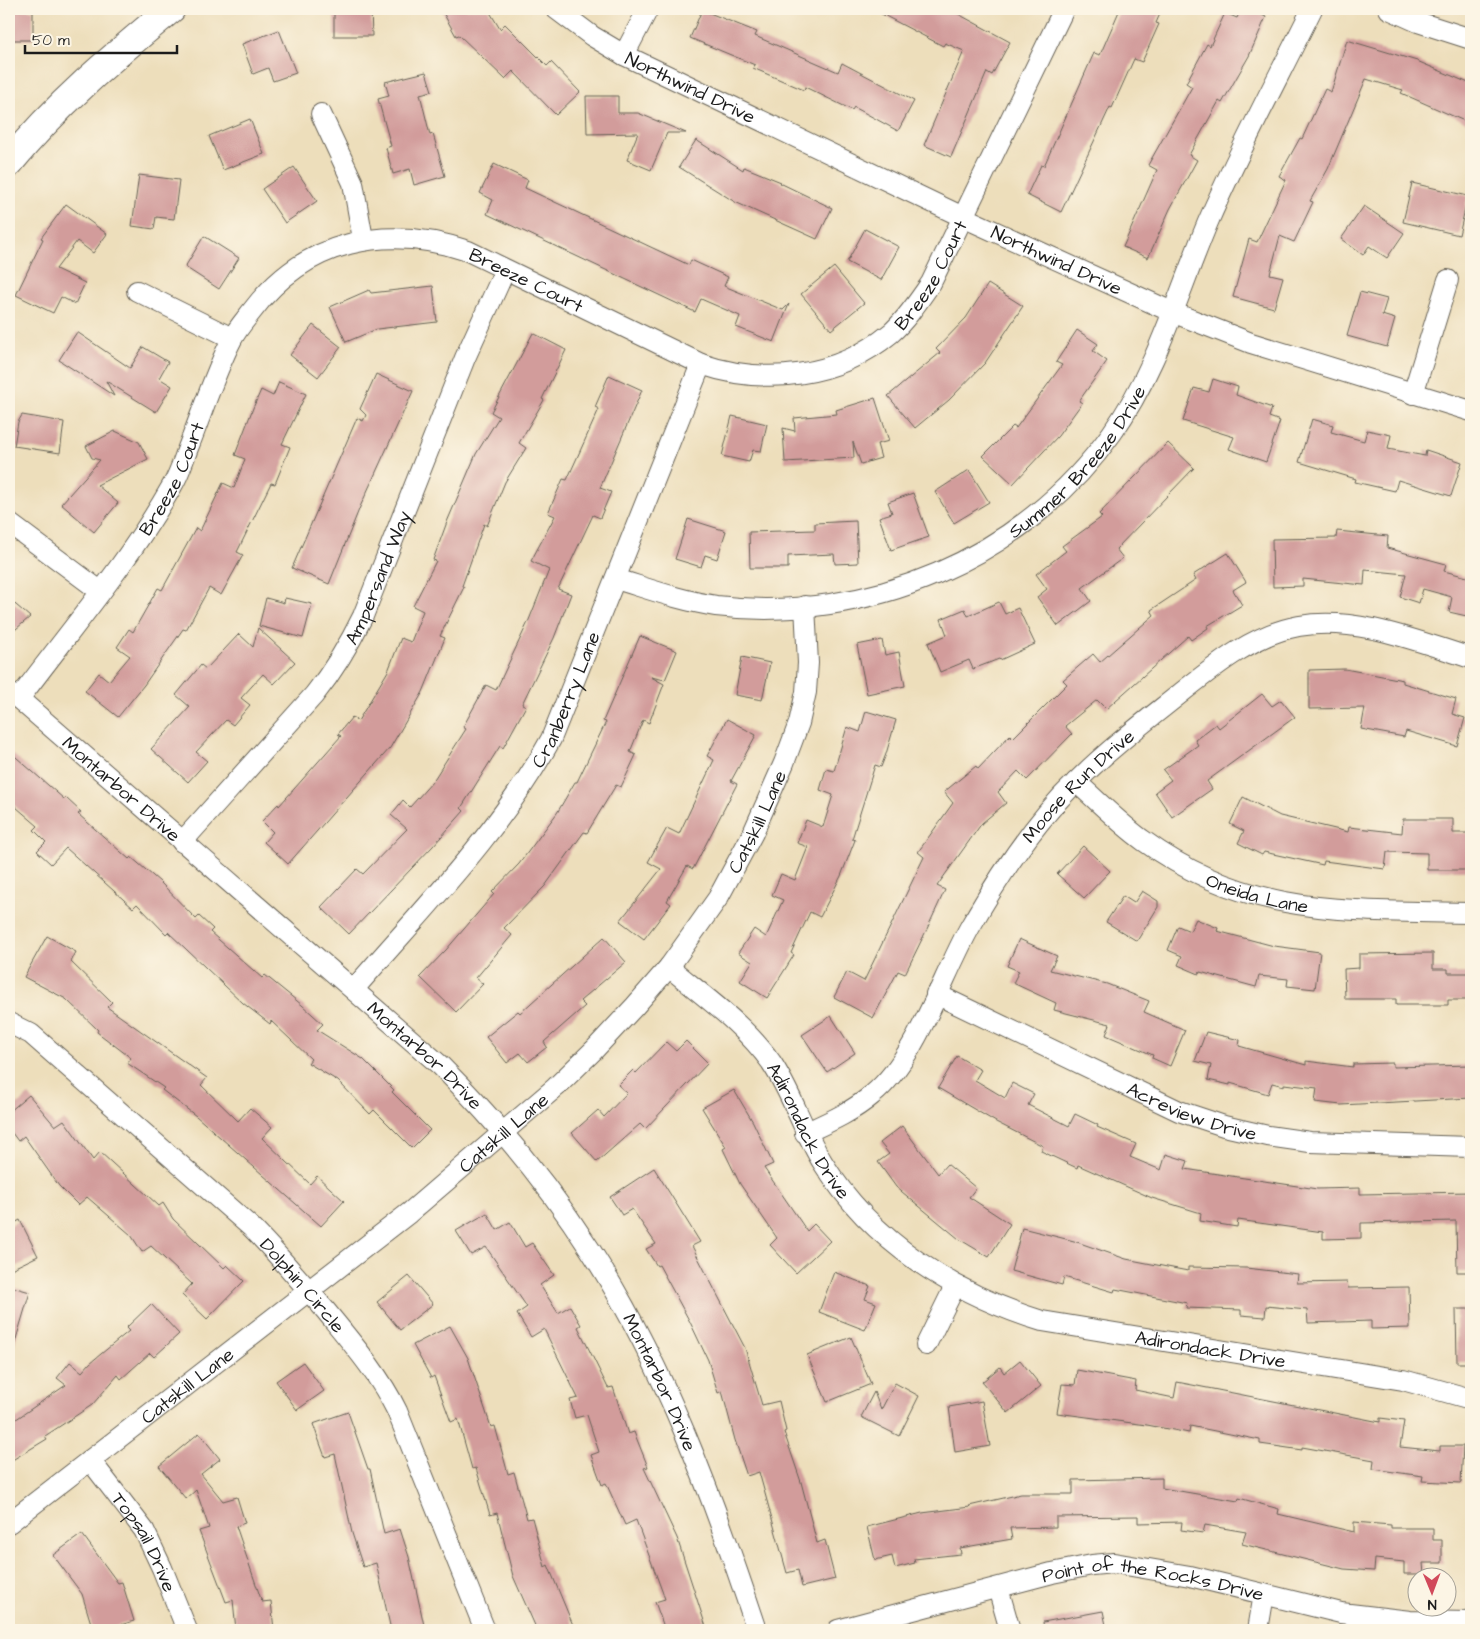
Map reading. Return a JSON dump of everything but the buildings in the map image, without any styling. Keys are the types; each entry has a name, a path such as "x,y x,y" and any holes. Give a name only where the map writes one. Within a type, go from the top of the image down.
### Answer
{"main road":[{"path":"9,163 68,100 119,52 171,9"}],"street":[{"name":"Northwind Drive","path":"556,9 592,36 624,54 965,218 1172,312 1251,343 1471,412"},
{"path":"624,54 648,9"},
{"name":"Summer Breeze Drive","path":"616,579 662,593 714,605 749,608 805,606 874,596 915,584 960,564 1032,518 1065,490 1091,462 1113,432 1150,367 1209,220 1312,9"},
{"path":"1389,9 1418,22 1471,38"},
{"name":"Breeze Court","path":"14,696 100,591 150,522 173,484 232,338 266,293 288,274 310,261 363,239 402,237 438,241 468,251 700,364 723,372 776,377 839,365 866,351 892,332 913,309 931,283 965,218 1058,10"},
{"path":"321,114 353,183 363,239"},
{"name":"Ampersand Way","path":"182,842 314,695 334,670 348,648 363,616 465,358 505,270"},
{"path":"1413,394 1448,280"},
{"path":"137,291 232,338"},
{"name":"Cranberry Lane","path":"354,989 486,836 533,772 551,739 700,364"},
{"path":"9,523 100,591"},
{"name":"Catskill Lane","path":"9,1523 409,1213 556,1087 594,1050 668,967 718,898 737,865 796,731 806,692 808,663 805,606"},
{"name":"Moose Run Drive","path":"805,1133 850,1112 874,1094 890,1078 905,1058 970,928 1000,879 1036,828 1076,782 1119,742 1196,681 1245,646 1272,633 1298,626 1352,625 1380,631 1471,658"},
{"name":"Montarbor Drive","path":"14,696 442,1066 467,1092 539,1176 592,1252 642,1342 685,1435 757,1630"},
{"name":"Oneida Lane","path":"1076,782 1144,841 1209,879 1242,892 1273,901 1307,907 1471,913"},
{"name":"Adirondack Drive","path":"668,967 738,1026 771,1062 805,1133 842,1190 862,1212 908,1254 955,1286 1013,1312 1042,1321 1402,1380 1471,1399"},
{"name":"Acreview Drive","path":"936,994 1179,1111 1224,1126 1268,1136 1310,1142 1471,1147"},
{"name":"Dolphin Circle","path":"9,1023 31,1034 251,1227 285,1260 386,1387 485,1630"},
{"path":"926,1345 955,1286"},
{"name":"Topsail Drive","path":"90,1460 144,1530 162,1568 187,1630"},
{"name":"Point of the Rocks Drive","path":"838,1630 1052,1573 1092,1565 1114,1563 1190,1576 1341,1613 1382,1619 1471,1622"},
{"path":"998,1588 1010,1630"},
{"path":"1258,1630 1264,1594"}]}
